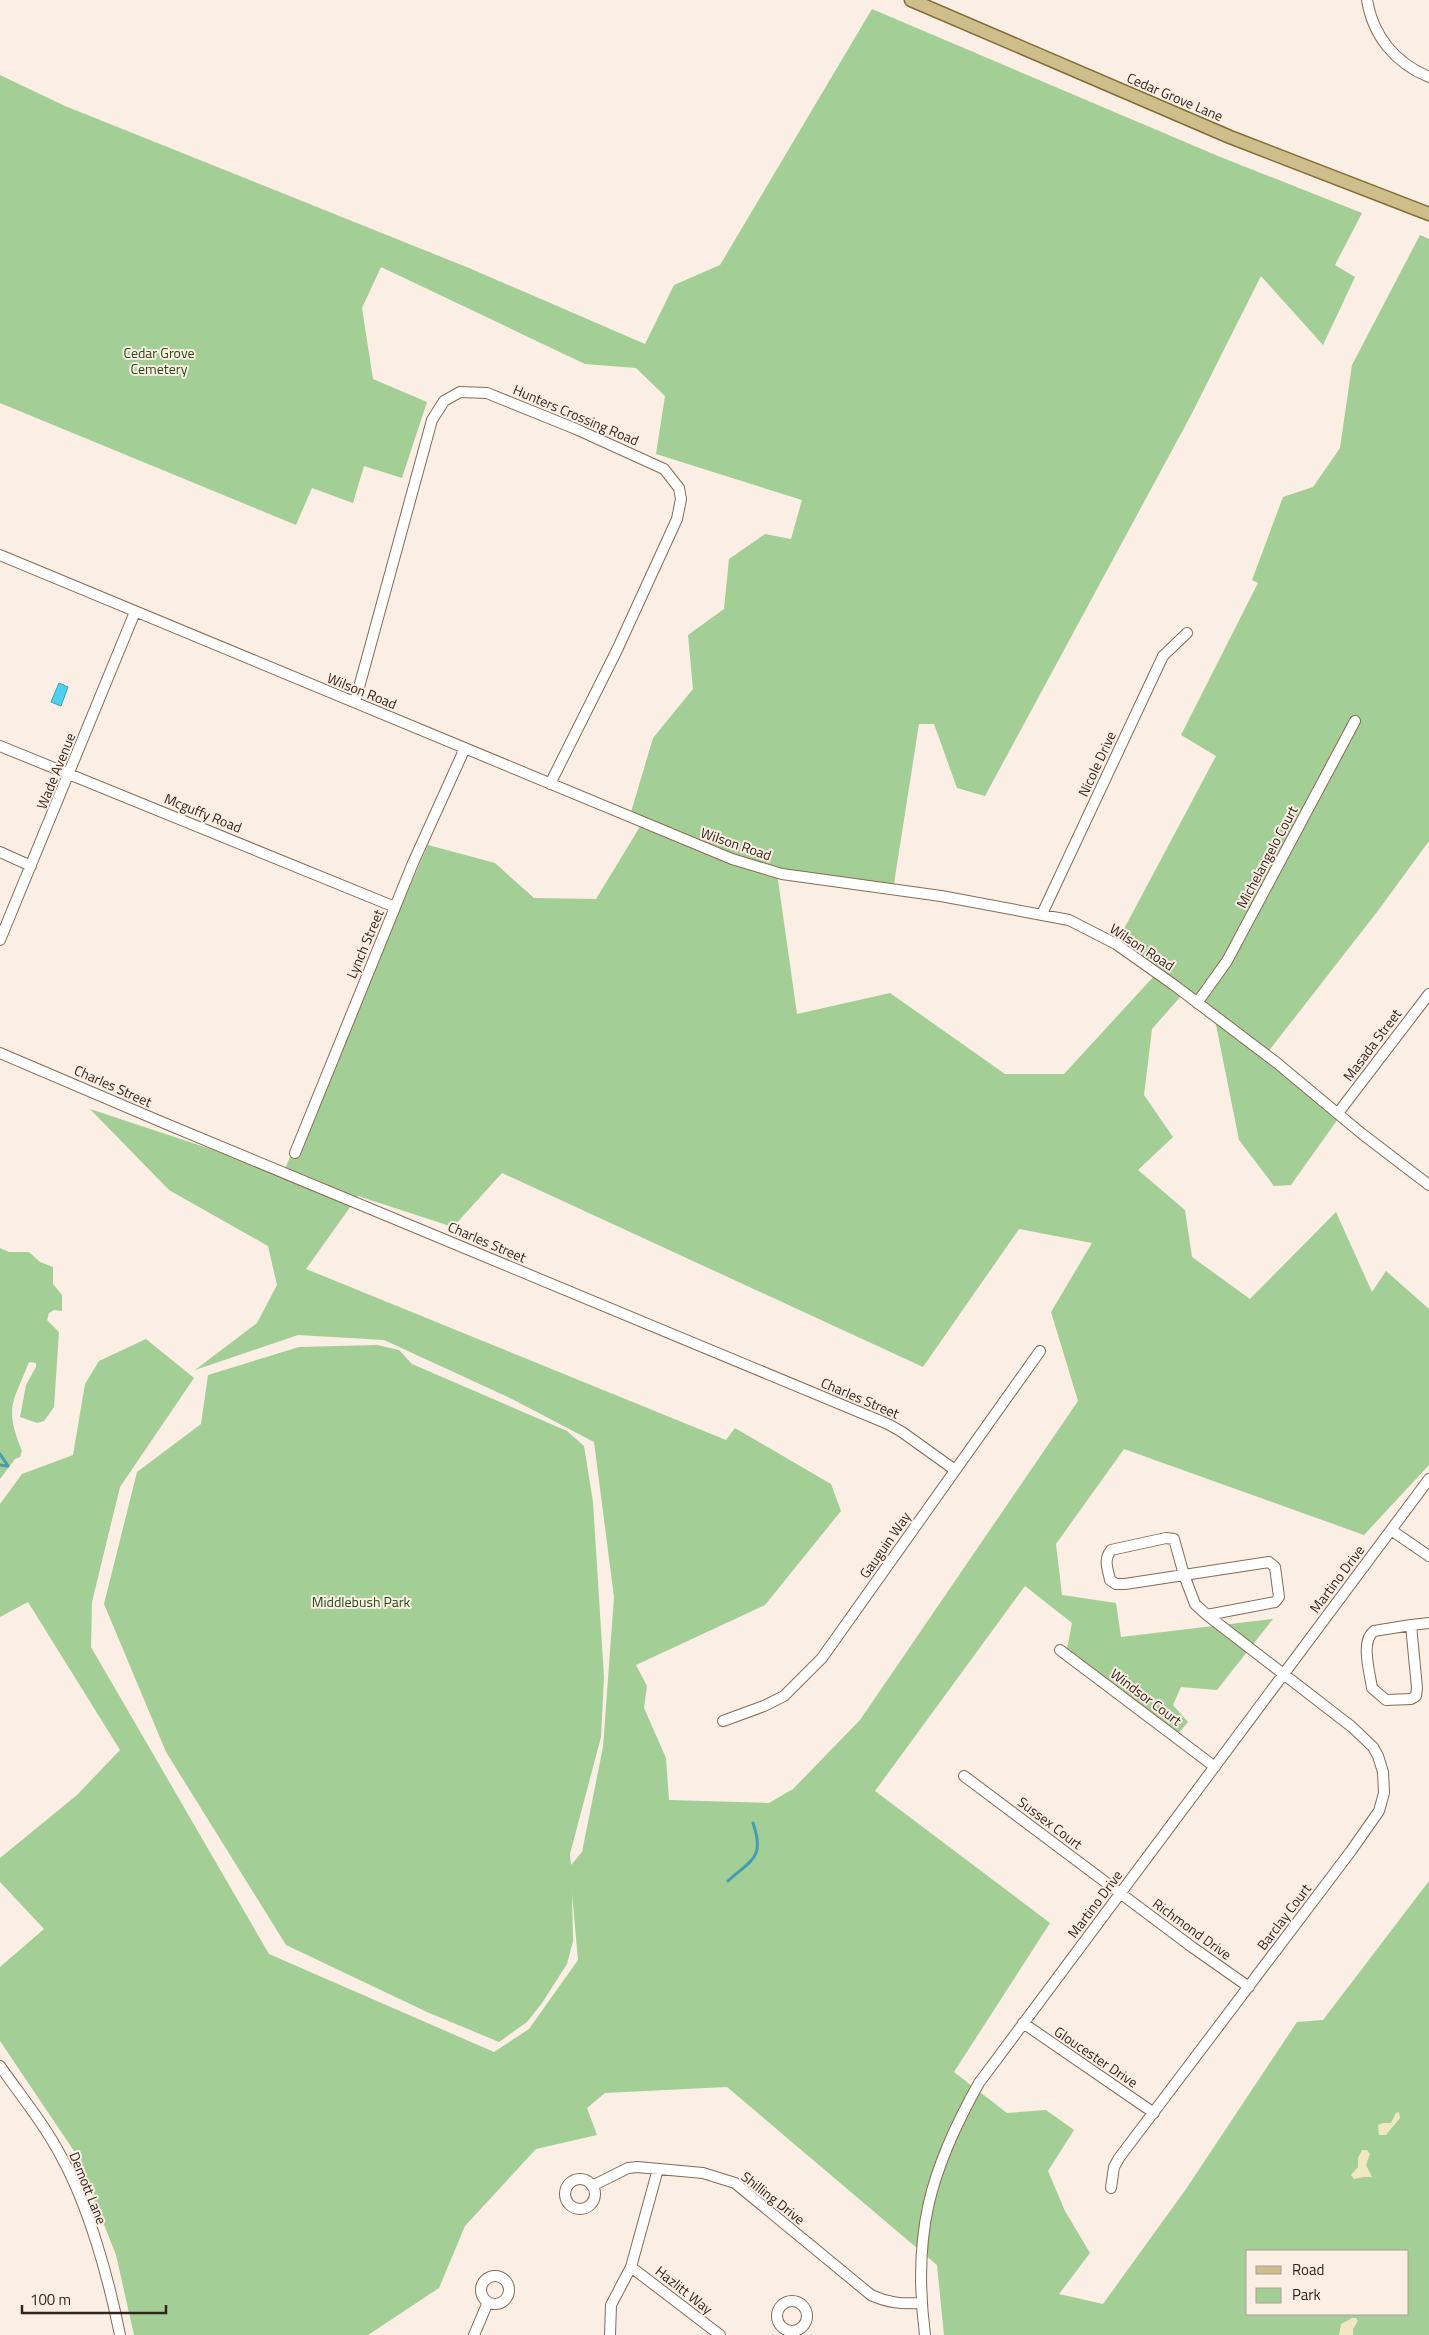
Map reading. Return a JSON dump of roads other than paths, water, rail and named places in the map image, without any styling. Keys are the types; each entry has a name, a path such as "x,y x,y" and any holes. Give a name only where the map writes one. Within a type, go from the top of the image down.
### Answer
{"main road":[{"name":"Cedar Grove Lane","path":"911,0 1230,137 1429,214"}],"street":[{"path":"1367,0 1374,28 1389,50 1403,63 1429,76"},
{"name":"Hunters Crossing Road","path":"355,702 432,420 444,400 466,391 487,393 576,429 664,469 679,488 681,499 677,519 621,642 550,784"},
{"name":"Wilson Road","path":"0,555 732,859 782,874 941,896 1069,920 1116,944 1197,1003 1429,1185"},
{"name":"Wade Avenue","path":"0,940 136,612"},
{"name":"Nicole Drive","path":"1042,914 1163,656 1187,633"},
{"name":"Michelangelo Court","path":"1197,1003 1227,961 1355,720"},
{"name":"Mcguffy Road","path":"0,746 395,907"},
{"name":"Lynch Street","path":"295,1153 395,907 466,748"},
{"path":"0,852 31,866"},
{"name":"Masada Street","path":"1338,1113 1429,994"},
{"name":"Charles Street","path":"0,1053 888,1424 955,1470"},
{"name":"Gauguin Way","path":"723,1721 764,1706 784,1696 822,1658 1040,1351"},
{"name":"Martino Drive","path":"924,2335 920,2303 921,2243 924,2224 942,2158 954,2127 979,2083 1429,1479"},
{"path":"1391,1530 1429,1556"},
{"path":"1184,1575 1174,1539 1166,1538 1126,1546 1111,1550 1107,1555 1106,1564 1110,1580 1116,1584 1184,1575 1269,1562 1275,1567 1279,1597 1275,1602 1207,1615"},
{"name":"Barclay Court","path":"1111,2188 1117,2162 1373,1819 1384,1794 1383,1772 1373,1747 1352,1727 1194,1604 1184,1575"},
{"path":"1411,1625 1417,1688 1416,1696 1411,1699 1386,1700 1372,1688 1367,1644 1370,1634 1374,1631 1411,1625 1429,1623"},
{"name":"Windsor Court","path":"1060,1650 1215,1767"},
{"name":"Sussex Court","path":"964,1776 1120,1893"},
{"name":"Richmond Drive","path":"1120,1893 1249,1987"},
{"name":"Gloucester Drive","path":"1023,2023 1154,2113"},
{"name":"Demott Lane","path":"0,2066 54,2144 77,2189 113,2300 120,2335"},
{"name":"Shilling Drive","path":"592,2186 628,2168 702,2173 735,2184 871,2296 898,2304 920,2303"},
{"path":"610,2335 611,2306 632,2266 658,2169"},
{"name":"Hazlitt Way","path":"632,2266 720,2335"},
{"path":"474,2335 488,2302"}],"water":[{"path":"59,683 68,687 61,706 51,702"}],"waterway":[{"path":"0,1454 8,1466"},
{"path":"0,1465 7,1466"},
{"path":"728,1881 750,1862 757,1851 758,1844 753,1823"}],"park label":[{"name":"Cedar Grove Cemetery","path":"159,362"},
{"name":"Middlebush Park","path":"361,1602"}]}
